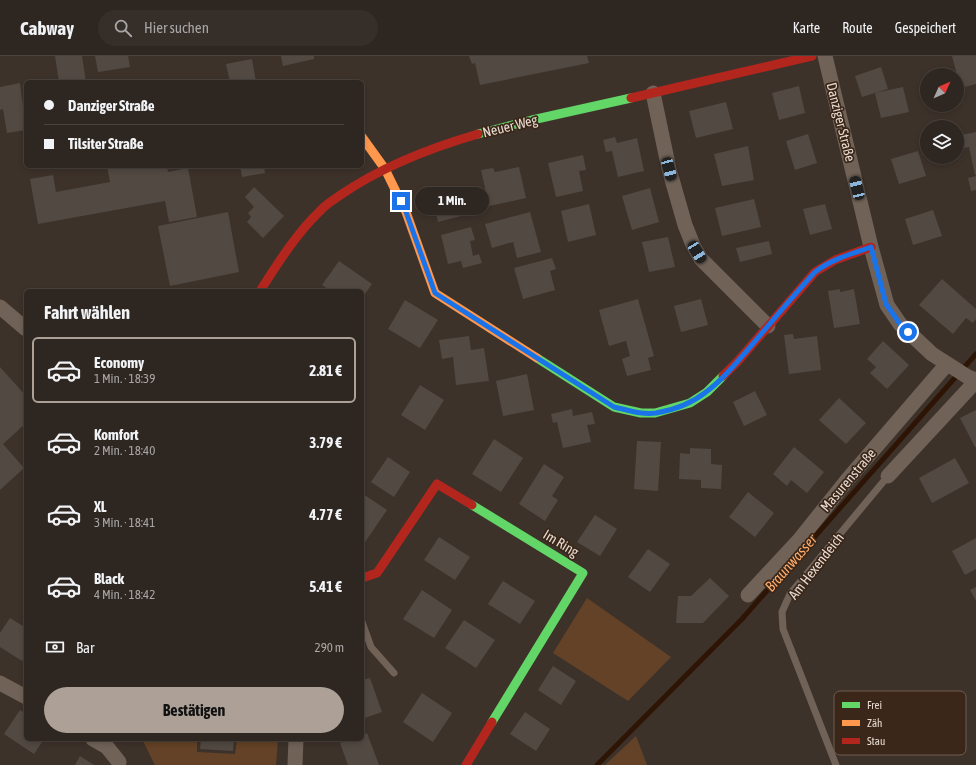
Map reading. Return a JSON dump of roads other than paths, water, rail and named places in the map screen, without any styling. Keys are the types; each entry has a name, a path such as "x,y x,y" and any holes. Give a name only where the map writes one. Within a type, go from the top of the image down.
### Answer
{"street":[{"name":"Neuer Weg","path":"261,289 301,232 323,208 349,190 385,169 434,147 498,128 812,56"},
{"name":"Danziger Straße","path":"825,56 886,304 900,324 916,340 947,364 973,379"},
{"path":"653,93 671,175 685,226 693,244 701,258 768,326"},
{"path":"364,140 385,169 406,212 435,293 614,407 641,413 655,413 690,403 707,392 723,377 815,272 840,257 871,247"},
{"path":"0,307 24,327"},
{"name":"Masurenstraße","path":"748,596 800,538 848,479 947,364"},
{"name":"Am Hexendeich","path":"888,476 973,379"},
{"name":"Im Ring","path":"364,577 377,573 437,484 583,573 466,765"},
{"path":"2,688 24,696"},
{"path":"96,741 107,747 119,762"},
{"path":"295,765 296,741"}],"lane":[{"name":"Am Hexendeich","path":"836,765 783,629 782,612 790,594 888,476"},
{"path":"364,628 371,647 394,673"}],"waterway":[{"name":"Braunwasser","path":"597,765 742,619 976,354"}]}
